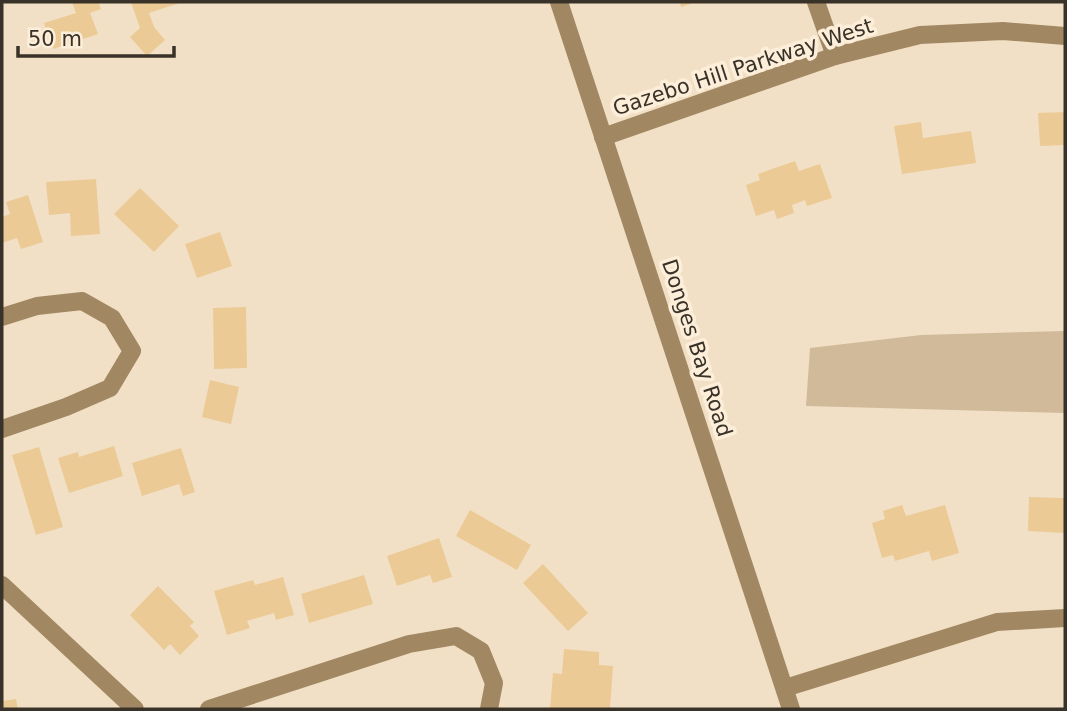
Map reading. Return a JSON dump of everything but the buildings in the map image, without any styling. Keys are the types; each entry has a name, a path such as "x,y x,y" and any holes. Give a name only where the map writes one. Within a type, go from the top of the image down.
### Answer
{"street":[{"name":"Donges Bay Road","path":"559,2 791,709"},
{"path":"816,2 835,56"},
{"name":"Gazebo Hill Parkway West","path":"603,137 835,56 920,35 1003,31 1065,36"},
{"path":"2,317 37,306 82,301 113,318 132,351 110,388 66,407 2,429"},
{"path":"2,584 135,709"},
{"path":"785,688 997,622 1065,618"},
{"path":"209,709 409,645 456,636 481,651 494,683 489,709"}],"shaded area":[{"path":"1065,331 1065,413 806,406 810,348 921,335"}]}
